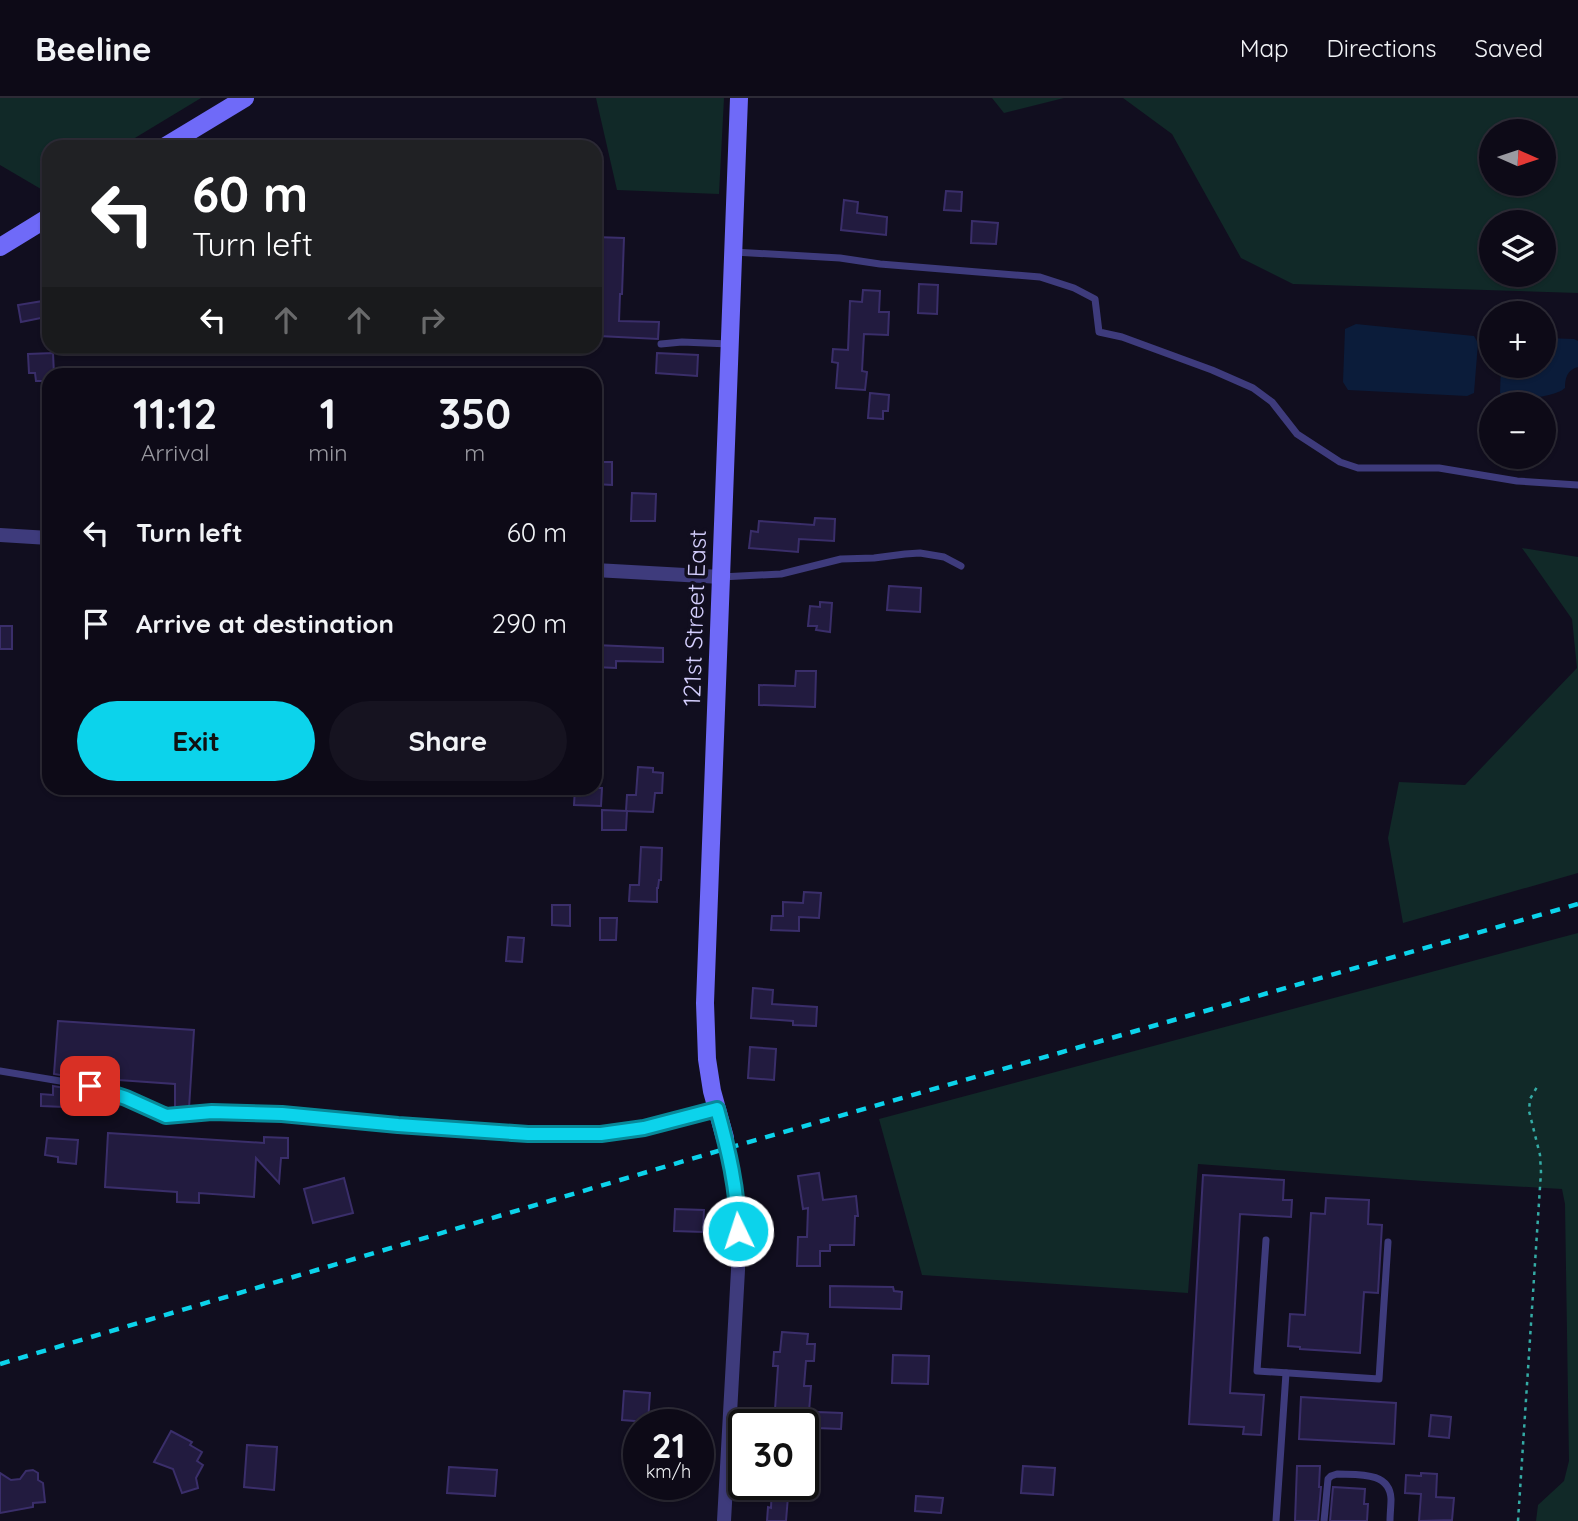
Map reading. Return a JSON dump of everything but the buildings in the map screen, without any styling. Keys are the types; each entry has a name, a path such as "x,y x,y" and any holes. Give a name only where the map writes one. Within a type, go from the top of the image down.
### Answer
{"street":[{"path":"176,140 245,98"},
{"name":"121st Street East","path":"725,1138 707,1059 705,1003 739,98"},
{"path":"0,247 42,221"},
{"path":"0,535 42,538"},
{"path":"602,570 721,577"},
{"path":"724,1521 738,1270 738,1212 725,1138"}],"lane":[{"path":"733,252 840,258 880,264 1040,277 1074,288 1095,299 1099,332 1122,337 1253,388 1272,402 1297,434 1340,462 1358,468 1439,468 1517,481 1578,485"},
{"path":"661,344 730,344"},
{"path":"721,577 781,574 841,559 920,553 944,557 961,566"},
{"path":"0,1071 90,1086 166,1116 212,1112 282,1114 528,1134 601,1134 644,1128 717,1109"},
{"path":"1266,1240 1257,1371 1379,1379 1388,1242"},
{"path":"1276,1521 1286,1373"},
{"path":"1324,1521 1328,1479 1337,1474 1378,1478 1387,1485 1391,1498 1390,1521"}],"path":[{"path":"1518,1521 1541,1172 1530,1111 1530,1099 1537,1087"}],"green space":[{"path":"0,98 201,98 132,140 42,140 42,190 0,165"},
{"path":"596,98 724,98 719,194 617,190"},
{"path":"992,98 1064,98 1004,113"},
{"path":"1123,98 1578,98 1578,293 1293,284 1241,258 1172,134"},
{"path":"1522,548 1578,557 1578,873 1403,923 1388,838 1399,782 1465,785 1577,668 1572,619"},
{"path":"1578,933 1578,1521 1536,1521 1538,1505 1564,1481 1569,1461 1565,1204 1562,1189 1198,1164 1188,1293 922,1275 879,1119"}],"water":[{"path":"1356,324 1474,336 1478,343 1474,393 1467,396 1348,390 1343,382 1345,329"},
{"path":"1556,338 1578,341 1578,367 1567,375 1565,388 1556,392 1500,392 1501,378 1556,378"}],"railway":[{"path":"0,1364 728,1148 1578,904"}],"route":[{"path":"90,1086 166,1116 212,1112 282,1114 528,1134 601,1134 644,1128 717,1109 728,1148 738,1212 738,1231"}]}
